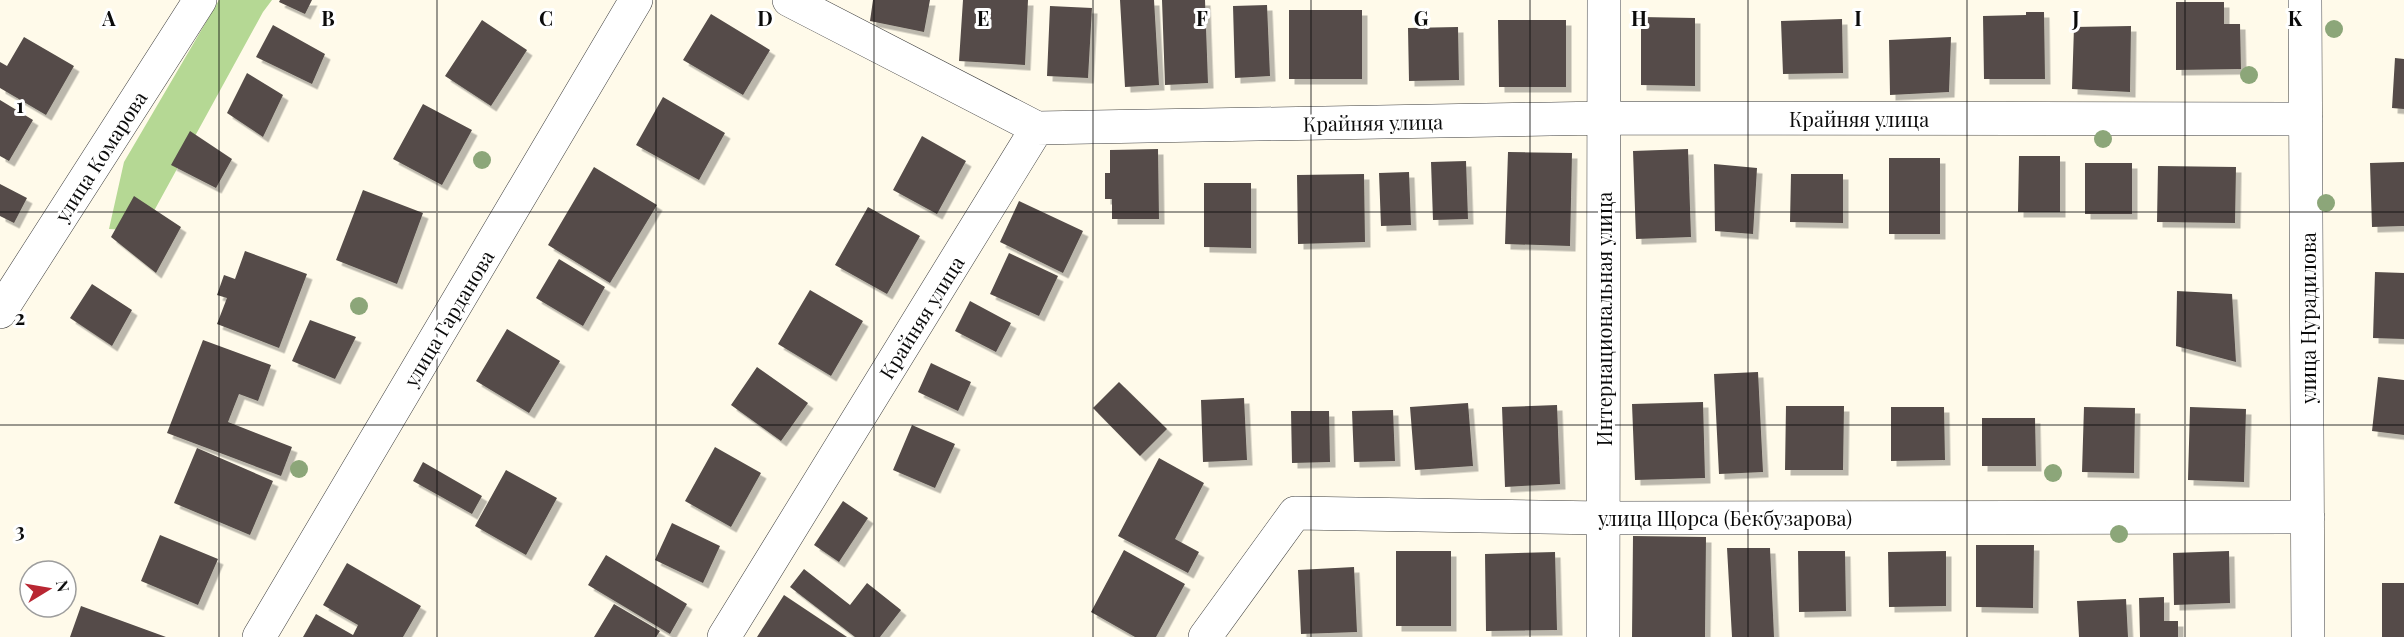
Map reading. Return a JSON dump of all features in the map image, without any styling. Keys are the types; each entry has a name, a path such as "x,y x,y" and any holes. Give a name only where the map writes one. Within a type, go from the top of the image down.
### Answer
{"street":[{"name":"улица Комарова","path":"0,312 200,0"},
{"name":"улица Гарданова","path":"259,637 636,0"},
{"path":"789,0 1037,128"},
{"name":"Интернациональная улица","path":"1602,637 1604,0"},
{"name":"улица Нурадилова","path":"2305,0 2308,637"},
{"name":"Крайняя улица","path":"724,637 1037,128 1604,118 2306,119"},
{"name":"улица Щорса (Бекбузарова)","path":"1205,637 1295,513 1603,518 2308,517"}],"green space":[{"path":"219,0 272,0 263,12 143,231 109,229 124,162"}],"building":[{"path":"280,0 312,0 305,14 279,2"},
{"path":"873,0 930,0 924,32 870,21"},
{"path":"963,0 1028,0 1025,65 959,61"},
{"path":"1120,0 1154,0 1159,85 1125,87"},
{"path":"1162,0 1205,0 1208,83 1165,85"},
{"path":"2176,2 2224,2 2224,24 2240,24 2241,69 2176,70"},
{"path":"1267,5 1270,76 1235,78 1233,6"},
{"path":"1050,6 1092,8 1088,78 1047,76"},
{"path":"1289,10 1362,10 1362,79 1289,79"},
{"path":"2026,12 2044,12 2045,79 1984,79 1983,16 2026,15"},
{"path":"711,14 770,50 743,95 683,60"},
{"path":"1641,17 1695,18 1695,86 1641,85"},
{"path":"1842,19 1843,73 1783,74 1781,21"},
{"path":"482,20 527,50 491,106 445,76"},
{"path":"1498,20 1566,20 1566,87 1499,87"},
{"path":"273,25 325,54 312,84 256,57"},
{"path":"2131,26 2130,92 2072,89 2074,27"},
{"path":"1458,27 1459,80 1409,81 1408,28"},
{"path":"24,37 74,66 46,115 0,88 0,62 7,66"},
{"path":"1951,37 1949,92 1890,95 1889,40"},
{"path":"2395,58 2404,59 2404,109 2392,108"},
{"path":"247,73 283,95 263,137 227,113"},
{"path":"663,97 725,133 699,180 636,145"},
{"path":"0,100 33,120 9,161 0,156"},
{"path":"423,104 472,130 442,185 393,159"},
{"path":"190,131 232,159 216,188 171,165"},
{"path":"922,136 966,161 937,214 893,190"},
{"path":"1158,149 1159,219 1112,219 1112,199 1105,199 1105,173 1110,173 1110,150"},
{"path":"1688,149 1691,237 1636,239 1633,151"},
{"path":"1508,152 1572,153 1570,246 1505,244"},
{"path":"2019,156 2060,156 2060,212 2018,212"},
{"path":"1889,158 1940,158 1940,234 1889,234"},
{"path":"1466,161 1468,219 1433,220 1431,162"},
{"path":"2404,162 2404,226 2372,227 2370,163"},
{"path":"2085,163 2132,163 2132,214 2085,214"},
{"path":"1714,164 1757,168 1753,234 1715,231"},
{"path":"2158,166 2236,167 2235,223 2157,222"},
{"path":"594,167 657,205 610,283 548,245"},
{"path":"1409,172 1411,225 1381,226 1379,173"},
{"path":"1364,174 1365,242 1298,244 1297,175"},
{"path":"1791,174 1843,174 1843,223 1790,222"},
{"path":"1204,183 1251,183 1251,248 1204,247"},
{"path":"0,184 27,198 14,223 0,216"},
{"path":"363,190 423,213 397,284 336,260"},
{"path":"134,196 181,227 156,273 111,237"},
{"path":"1019,201 1083,231 1063,273 1000,242"},
{"path":"868,207 920,236 887,294 835,265"},
{"path":"245,251 307,274 279,348 217,324 227,298 217,295 224,275 235,279"},
{"path":"1009,253 1058,276 1039,316 990,294"},
{"path":"559,259 605,287 583,326 536,298"},
{"path":"2375,272 2404,273 2404,339 2373,338"},
{"path":"92,284 132,310 112,346 70,318"},
{"path":"810,290 863,321 831,376 778,344"},
{"path":"2177,291 2232,294 2236,362 2176,346"},
{"path":"970,301 1011,323 996,352 955,331"},
{"path":"310,320 356,337 335,379 292,361"},
{"path":"507,329 560,361 529,413 476,381"},
{"path":"203,340 271,365 258,401 239,394 228,422 292,447 281,476 167,433"},
{"path":"931,363 971,382 958,411 918,392"},
{"path":"757,367 808,403 781,441 731,405"},
{"path":"1758,372 1763,472 1719,474 1714,374"},
{"path":"2378,377 2404,380 2404,435 2372,431"},
{"path":"1119,382 1167,429 1140,456 1093,408"},
{"path":"1244,398 1247,460 1203,462 1201,400"},
{"path":"1703,402 1705,478 1635,480 1632,404"},
{"path":"1468,403 1473,466 1415,470 1410,407"},
{"path":"1557,405 1560,484 1505,487 1502,407"},
{"path":"1786,406 1844,406 1843,470 1785,470"},
{"path":"1891,407 1944,407 1945,460 1891,461"},
{"path":"2084,407 2135,408 2134,473 2082,472"},
{"path":"2190,407 2246,409 2244,482 2188,480"},
{"path":"1393,410 1395,461 1354,462 1352,411"},
{"path":"1291,411 1329,411 1330,462 1292,463"},
{"path":"1982,418 2035,418 2036,466 1982,466"},
{"path":"912,425 955,444 935,488 893,470"},
{"path":"715,447 761,473 731,527 685,501"},
{"path":"197,448 273,481 250,535 174,503"},
{"path":"1159,458 1204,483 1175,539 1199,552 1188,573 1118,536"},
{"path":"423,462 482,496 472,514 413,481"},
{"path":"506,470 557,498 526,555 475,526"},
{"path":"843,501 868,518 839,562 814,545"},
{"path":"672,523 720,546 703,583 655,560"},
{"path":"160,535 218,559 198,605 141,581"},
{"path":"1633,536 1706,537 1705,637 1632,637"},
{"path":"1976,545 2034,545 2033,608 1976,607"},
{"path":"1727,548 1770,548 1774,637 1732,637"},
{"path":"1124,550 1185,584 1156,637 1135,637 1091,612"},
{"path":"1396,551 1451,551 1451,626 1396,626"},
{"path":"1798,551 1845,551 1846,611 1799,612"},
{"path":"1946,551 1946,606 1889,607 1888,552"},
{"path":"2229,551 2230,603 2174,605 2173,553"},
{"path":"1555,552 1557,630 1486,631 1485,554"},
{"path":"606,555 687,604 670,634 588,585"},
{"path":"347,563 421,606 403,637 303,637 316,614 353,635 358,625 323,605"},
{"path":"1354,567 1357,632 1301,634 1298,570"},
{"path":"804,569 850,605 867,583 901,610 880,637 855,637 790,587"},
{"path":"2382,583 2404,583 2404,637 2382,637"},
{"path":"784,595 847,637 757,637"},
{"path":"2164,597 2164,621 2178,621 2178,637 2140,637 2139,598"},
{"path":"2126,599 2128,637 2079,637 2077,601"},
{"path":"614,604 660,631 656,637 594,637"},
{"path":"81,606 166,637 70,637"}]}
